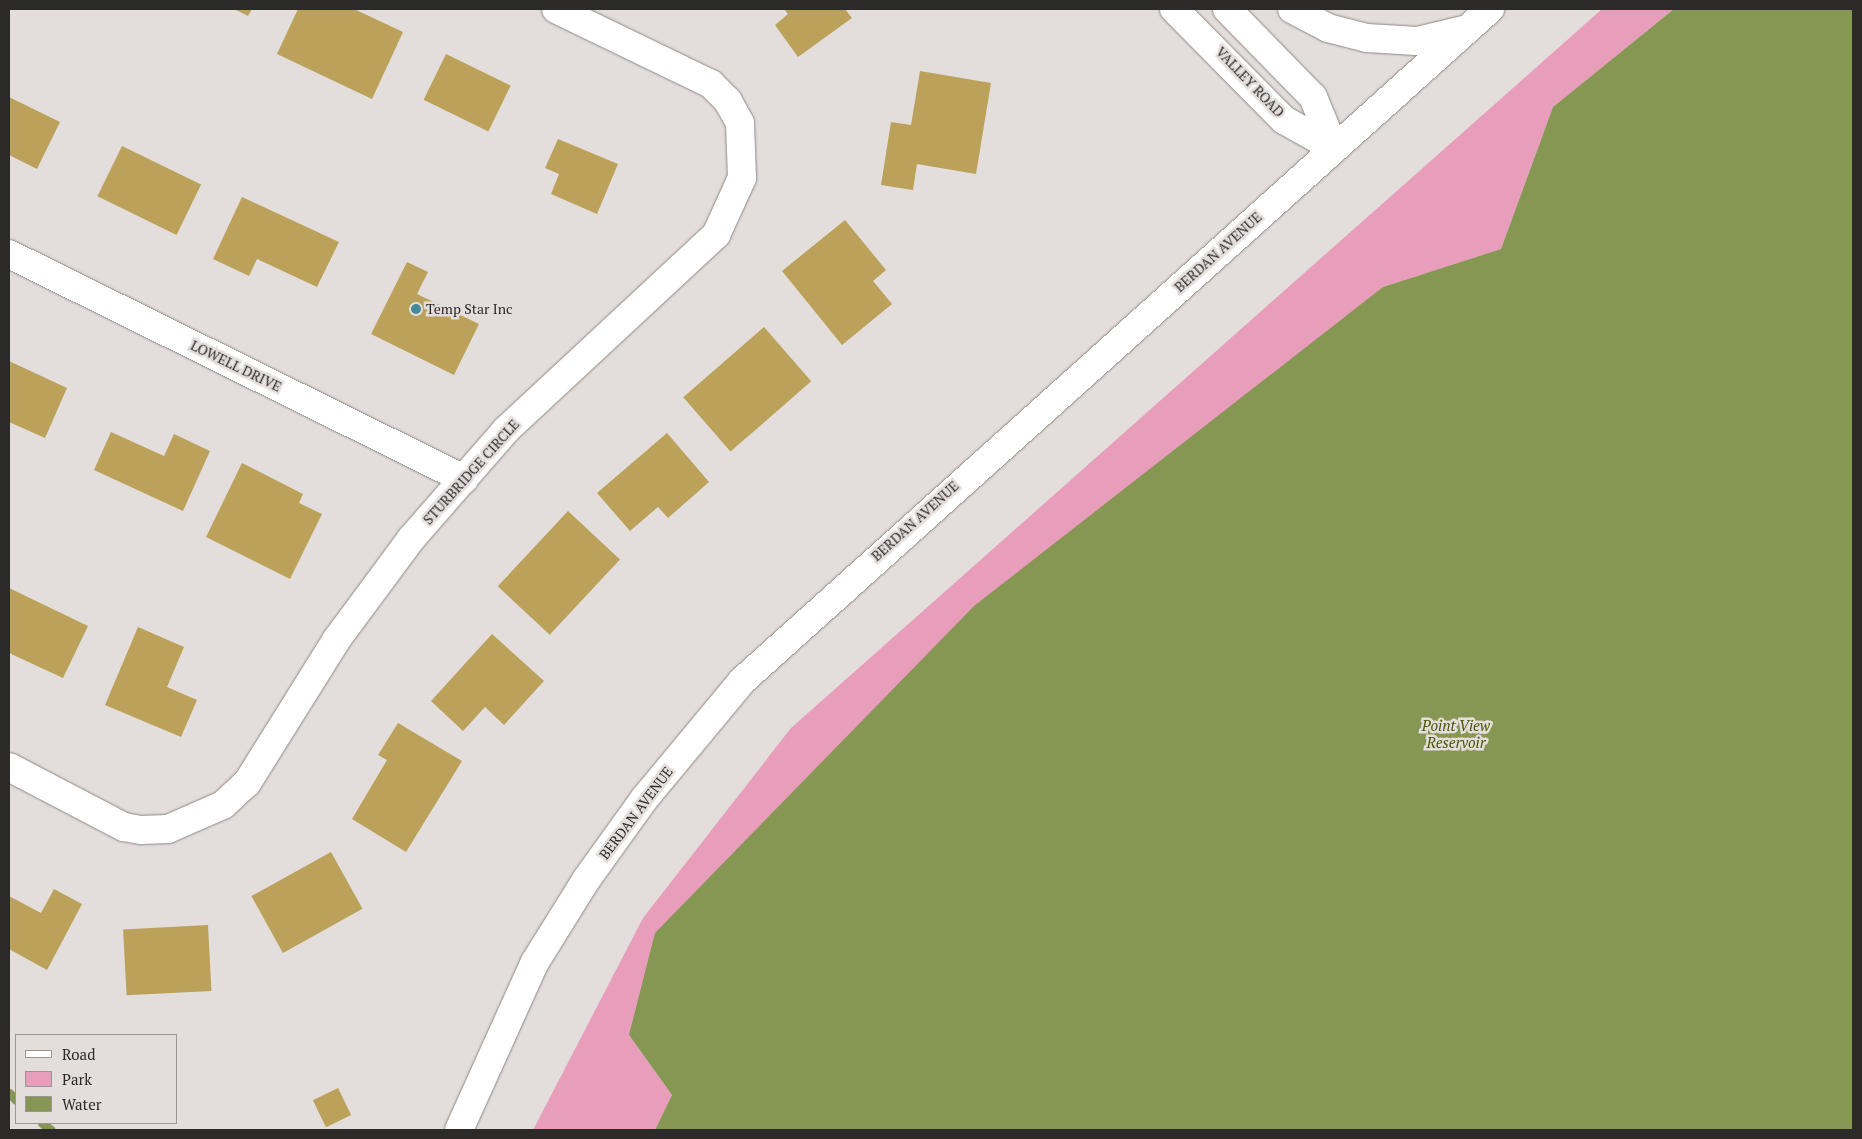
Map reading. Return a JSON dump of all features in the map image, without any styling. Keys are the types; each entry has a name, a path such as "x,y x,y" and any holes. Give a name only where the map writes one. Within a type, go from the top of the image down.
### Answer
{"main road":[{"name":"STURBRIDGE CIRCLE","path":"9,767 124,827 141,830 168,829 223,805 247,783 342,631 411,539 506,430 695,258 716,235 742,178 740,123 728,101 711,84 556,9"},
{"name":"VALLEY ROAD","path":"1174,9 1284,120 1334,148"},
{"path":"1228,9 1313,97 1334,148"},
{"path":"1292,9 1328,28 1367,38 1417,41 1467,29"},
{"name":"BERDAN AVENUE","path":"458,1130 536,962 586,880 645,798 742,681 1490,9"},
{"name":"LOWELL DRIVE","path":"9,254 464,478"}],"green space":[{"path":"1602,9 1674,9 1553,107 1501,249 1383,287 629,1035 672,1095 655,1130 533,1130 643,918 791,728"}],"water":[{"name":"Point View Reservoir","path":"1674,9 1853,9 1853,1130 655,1130 672,1095 629,1035 655,933 974,606 1383,287 1501,249 1553,107"}],"building":[{"path":"234,9 252,9 248,16"},
{"path":"298,9 354,9 403,32 372,99 277,54"},
{"path":"784,9 845,9 852,18 798,57 775,25 788,14"},
{"path":"446,54 511,86 488,131 424,100"},
{"path":"920,71 991,83 976,174 917,164 913,190 881,185 891,122 911,125"},
{"path":"9,97 60,122 37,169 9,155"},
{"path":"558,139 618,164 597,214 551,194 559,174 545,168"},
{"path":"122,146 201,185 177,235 97,196"},
{"path":"242,197 339,242 317,287 257,259 249,276 213,259"},
{"path":"845,220 886,270 873,281 892,304 842,345 782,271"},
{"name":"Temp Star Inc","path":"407,262 428,272 417,294 479,324 454,375 371,334"},
{"path":"764,327 811,381 730,452 683,397"},
{"path":"9,361 67,388 45,438 9,422"},
{"path":"111,432 164,456 174,434 210,451 183,511 94,470"},
{"path":"667,433 709,482 668,518 658,507 630,531 597,493"},
{"path":"242,463 303,494 299,503 322,514 290,579 206,537"},
{"path":"568,511 620,559 550,635 498,586"},
{"path":"9,588 88,626 63,678 9,653"},
{"path":"138,627 184,647 167,687 197,700 181,737 105,705"},
{"path":"492,634 544,681 504,725 485,707 463,731 431,701"},
{"path":"398,723 462,761 406,852 352,819 387,760 378,755"},
{"path":"331,852 363,909 283,953 251,896"},
{"path":"54,889 82,904 47,970 9,949 9,896 41,913"},
{"path":"208,925 211,991 127,995 123,929"},
{"path":"338,1088 351,1115 326,1127 313,1100"}],"waterway":[{"path":"9,1093 15,1099"},
{"path":"43,1124 51,1130"}],"place":[{"name":"Temp Star Inc","path":"416,309"}]}
